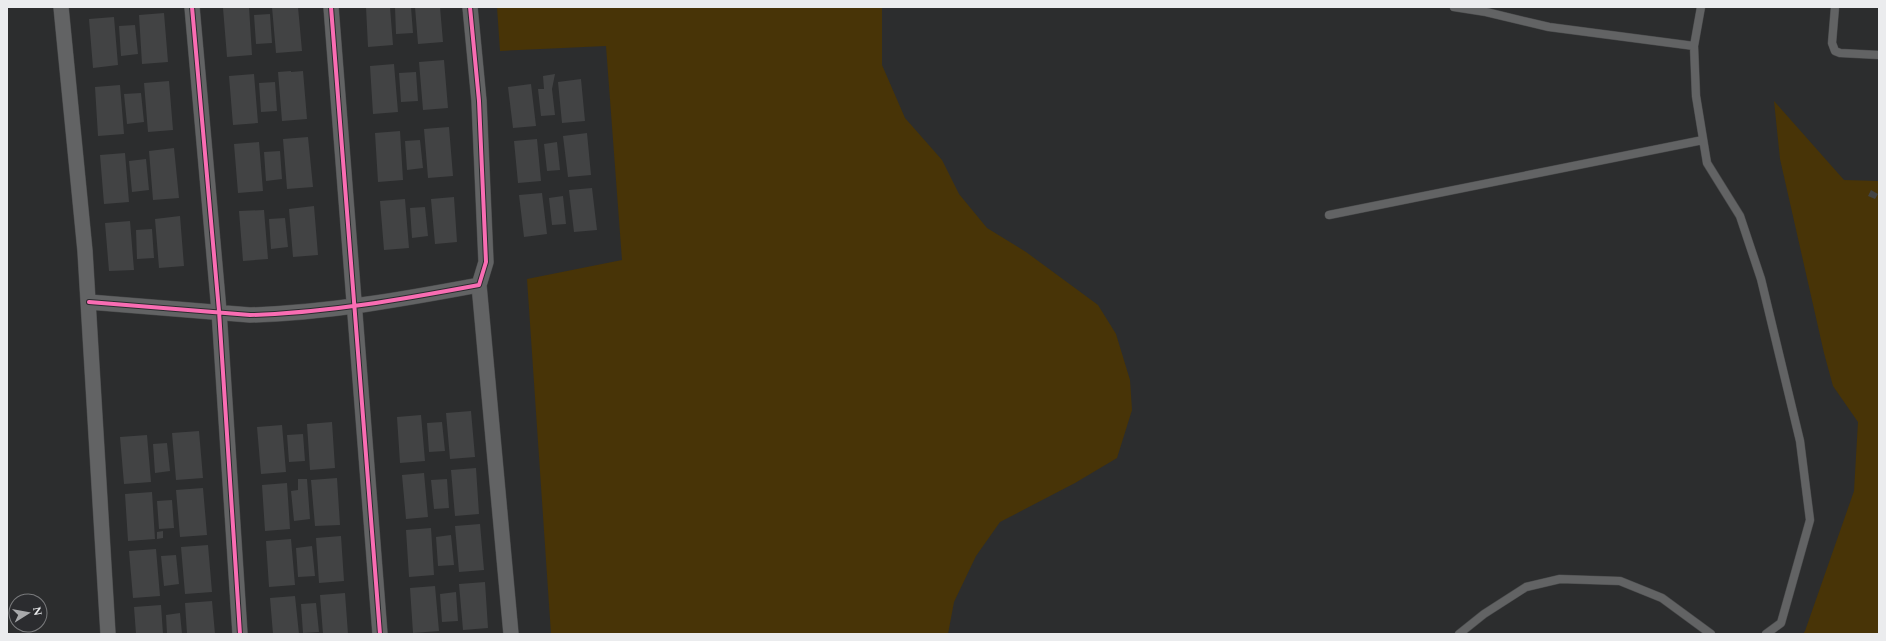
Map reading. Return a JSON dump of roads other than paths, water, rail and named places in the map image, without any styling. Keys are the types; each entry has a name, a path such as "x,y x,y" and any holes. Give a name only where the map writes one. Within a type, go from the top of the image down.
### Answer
{"street":[{"path":"61,7 88,302 108,634"},
{"path":"192,7 219,311 240,634"},
{"path":"330,7 380,634"},
{"path":"470,7 479,101 486,262 479,285 511,634"},
{"path":"88,302 219,311 250,315 354,306 479,285"}],"lane":[{"path":"1454,7 1486,12 1556,28 1694,46"},
{"path":"1701,7 1694,46 1696,96 1707,163 1740,216 1761,279 1800,441 1810,520 1781,623 1766,634"},
{"path":"1836,7 1832,43 1835,51 1840,53 1879,55"},
{"path":"1329,215 1703,140"},
{"path":"1460,634 1484,614 1526,587 1560,579 1620,581 1662,598 1711,634"}]}
